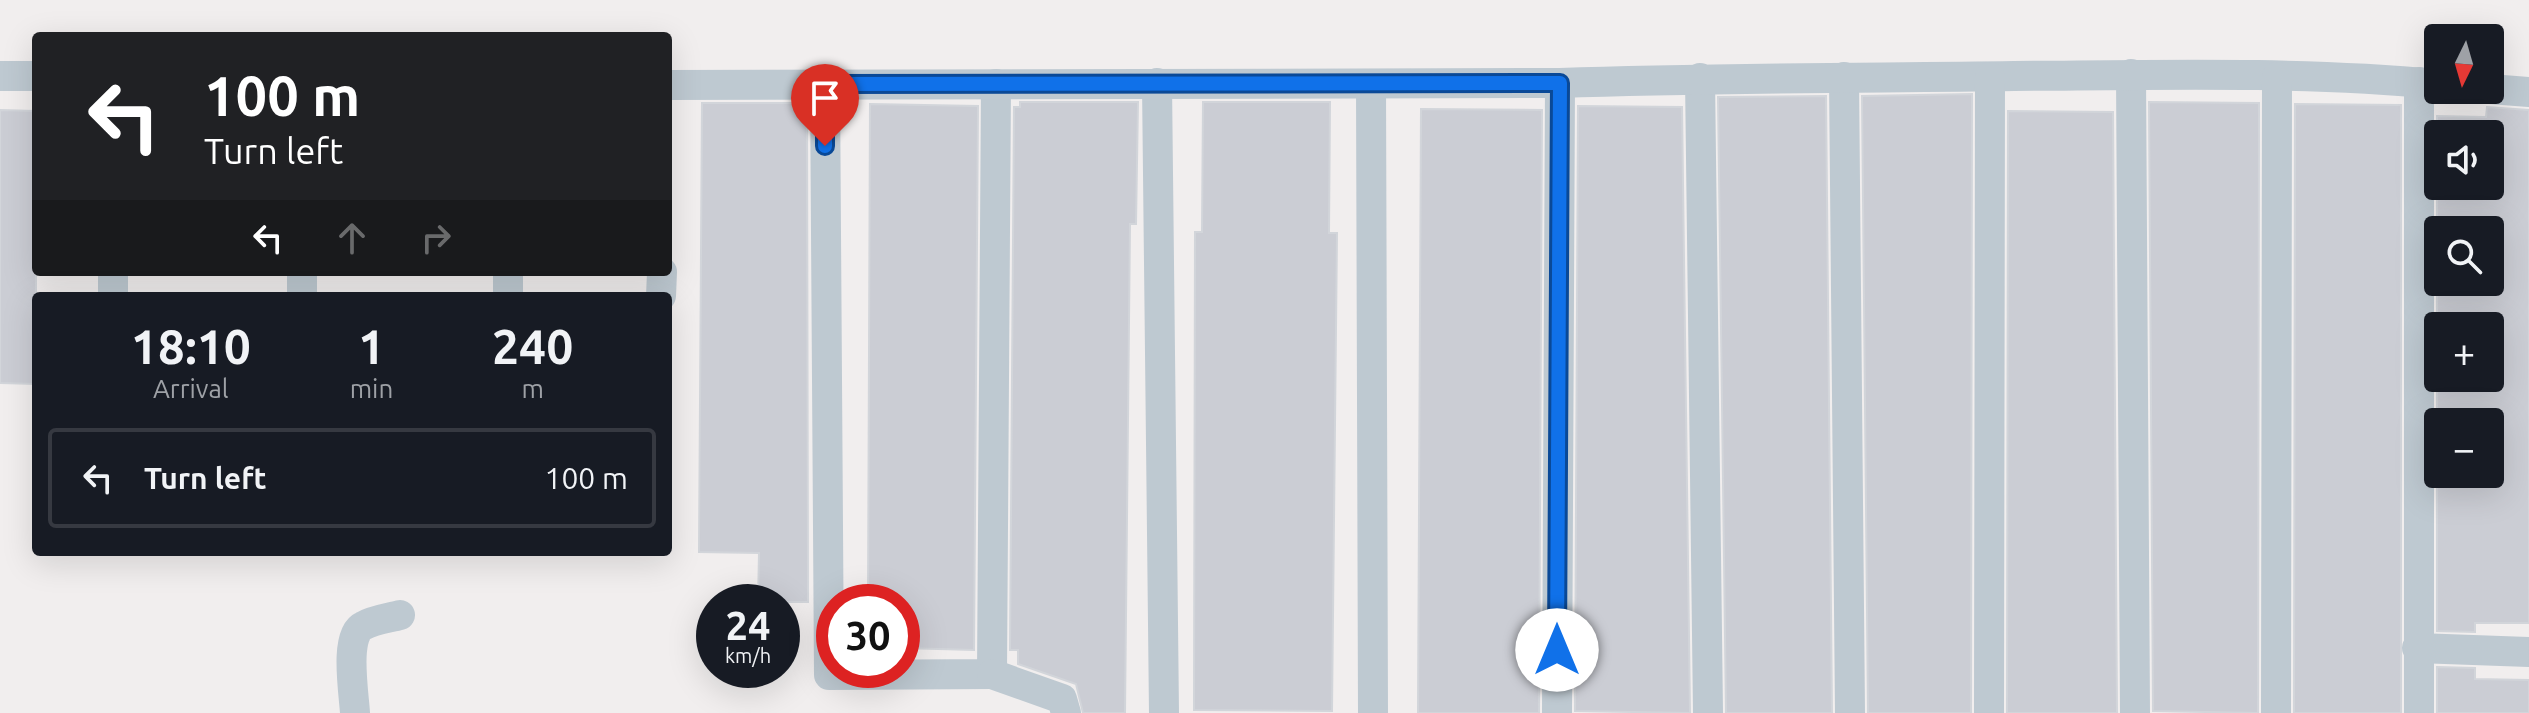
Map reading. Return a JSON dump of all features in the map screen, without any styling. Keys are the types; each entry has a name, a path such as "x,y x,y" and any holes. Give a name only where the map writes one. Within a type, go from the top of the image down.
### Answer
{"street":[{"path":"2131,74 2135,713"},
{"path":"672,85 1560,83 1700,78 2131,74 2424,83"},
{"path":"0,76 32,76"},
{"path":"1844,77 1850,713"},
{"path":"1989,713 1990,77"},
{"path":"2276,713 2277,77"},
{"path":"1700,78 1708,713"},
{"path":"1157,83 1164,713"},
{"path":"1557,713 1560,83"},
{"path":"825,84 829,675 992,674 1062,699 1066,713"},
{"path":"992,674 996,84"},
{"path":"1371,84 1373,713"},
{"path":"2504,90 2529,92"},
{"path":"2419,713 2417,648 2428,104"},
{"path":"355,713 351,650 356,631 362,626 400,615"},
{"path":"2417,648 2529,652"}],"building":[{"path":"1972,94 1971,713 1868,713 1862,96"},
{"path":"1826,96 1832,713 1726,713 1718,97"},
{"path":"1020,102 1138,102 1136,224 1130,224 1125,713 1083,713 1076,684 1018,664 1018,650 1010,650 1014,107 1020,107"},
{"path":"1203,102 1330,102 1329,233 1337,233 1332,711 1194,710 1195,232 1202,232"},
{"path":"2149,102 2259,103 2258,713 2153,711"},
{"path":"702,103 807,103 808,602 800,602 800,584 758,584 759,553 699,552"},
{"path":"870,104 978,106 974,650 920,648 920,584 868,584"},
{"path":"2295,104 2401,105 2401,713 2294,713"},
{"path":"1578,106 1682,107 1690,713 1575,711"},
{"path":"2487,107 2529,110 2529,623 2475,623 2475,632 2437,631 2437,488 2504,488 2504,408 2437,408 2437,392 2504,392 2504,312 2437,312 2437,296 2504,296 2504,216 2437,216 2437,200 2504,200 2504,120 2437,120 2437,116 2486,117"},
{"path":"1421,109 1542,110 1539,713 1418,713"},
{"path":"0,110 32,111 32,276 36,276 36,292 32,292 32,384 0,383"},
{"path":"2008,111 2113,112 2117,713 2007,713"},
{"path":"2437,667 2475,668 2475,679 2529,680 2529,713 2437,713"}],"route":[{"path":"825,146 825,84 1560,83 1557,650"}]}
